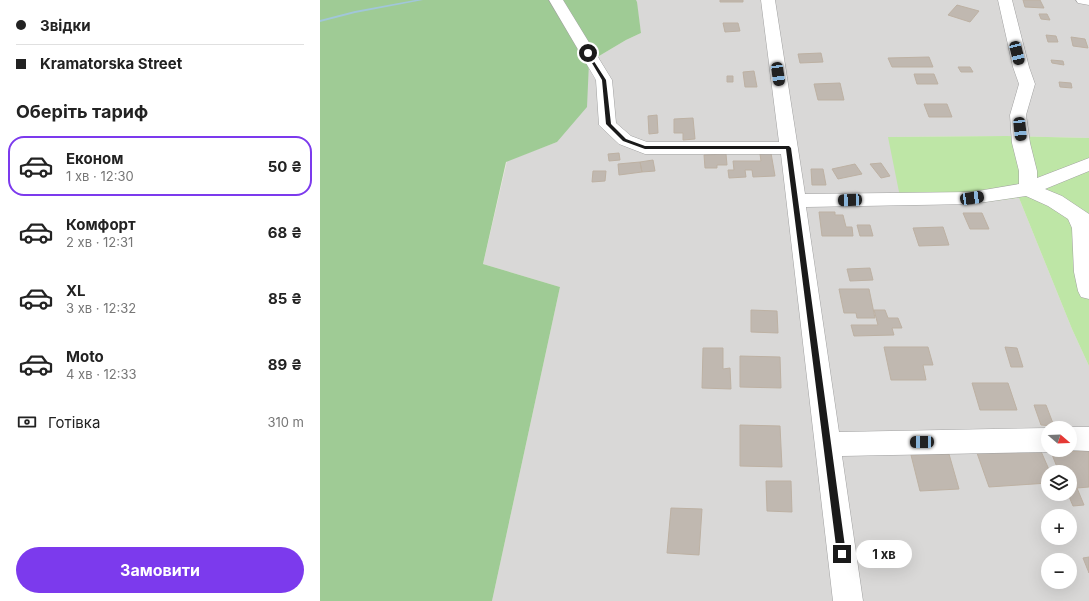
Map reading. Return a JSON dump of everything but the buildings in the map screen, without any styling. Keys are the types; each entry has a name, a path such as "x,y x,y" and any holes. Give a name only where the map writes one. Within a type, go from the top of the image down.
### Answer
{"street":[{"path":"556,0 604,80 608,124 625,140 645,148 789,148"},
{"path":"768,0 789,148 848,601"},
{"path":"1005,0 1021,67 1027,84 1018,115 1021,143 1028,171 1028,189"},
{"path":"1083,0 1089,1"},
{"path":"796,201 972,198 1028,189 1089,164"},
{"path":"1028,189 1055,201 1082,220 1085,272 1089,291"},
{"path":"1077,439 1089,439"},
{"path":"827,444 1041,440"}],"shaded area":[{"path":"636,0 1089,0 1089,138 1006,136 888,137 978,203 1019,198 1072,329 1089,366 1089,601 492,601 560,287 483,264 507,161 557,142 589,62 641,33"}],"green space":[{"path":"320,0 636,0 637,2 641,33 589,62 587,107 557,142 506,162 483,264 560,287 492,601 320,601"},
{"path":"1006,136 1089,138 1089,366 1072,329 1019,198 978,203 901,202 888,137"}],"waterway":[{"path":"320,21 355,12 421,0"}],"route":[{"path":"588,53 604,80 608,124 625,140 645,148 789,148 842,554"}]}
